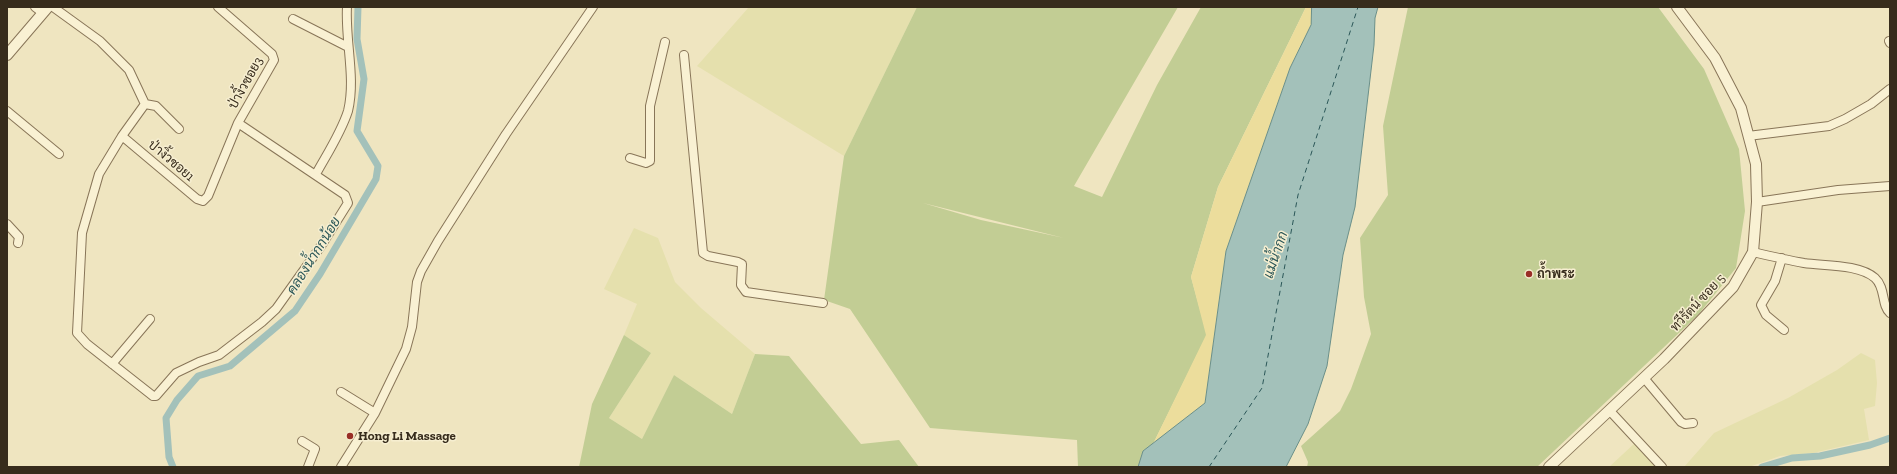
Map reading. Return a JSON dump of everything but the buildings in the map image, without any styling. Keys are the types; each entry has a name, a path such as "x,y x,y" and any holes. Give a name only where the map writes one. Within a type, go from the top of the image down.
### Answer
{"street":[{"path":"53,7 100,41 129,70 145,104"},
{"name":"ป่างิ้วซอย3","path":"218,7 272,54 274,60 238,123"},
{"path":"316,174 344,122 348,109 350,73 347,7"},
{"path":"341,467 375,413 406,350 412,327 417,282 438,240 506,134 593,7"},
{"name":"ทวีรัตน์ ซอย 5","path":"1549,467 1610,412 1733,286 1753,252 1757,202 1756,164 1741,108 1715,58 1677,7"},
{"path":"7,55 42,9"},
{"path":"293,19 348,47"},
{"path":"630,158 646,164 650,161 650,106 665,42"},
{"path":"684,55 703,253 708,256 742,264 741,285 742,289 746,292 823,303"},
{"path":"1748,136 1828,126 1845,119 1871,104 1890,89"},
{"path":"145,104 156,106 179,129"},
{"path":"145,104 122,136 99,174 82,232 80,301 76,328 79,336 153,396 156,396 176,373 199,362 219,355 262,322 276,309 348,203 345,195 316,174 238,123"},
{"path":"7,111 59,154"},
{"name":"ป่างิ้วซอย1","path":"122,136 203,202 208,196 238,123"},
{"path":"1757,202 1838,190 1890,186"},
{"path":"7,224 18,234 18,243"},
{"path":"1753,252 1782,258 1854,268 1868,273 1876,278 1883,289 1886,310 1890,313"},
{"path":"1782,258 1775,281 1762,302 1761,309 1784,330"},
{"path":"112,364 150,319"},
{"path":"1644,378 1681,422 1685,424 1693,423"},
{"path":"341,392 375,413"},
{"path":"1610,412 1662,467"},
{"path":"302,441 315,449 308,467"}],"shaded area":[{"path":"749,7 917,7 844,156 697,66"},
{"path":"634,228 658,238 675,282 701,308 755,354 732,414 674,375 642,439 609,418 651,353 624,335 637,304 604,289"},
{"path":"1861,353 1875,360 1877,383 1875,406 1864,409 1869,440 1813,453 1780,456 1749,467 1684,467 1714,433 1788,398 1837,370"},
{"path":"1636,442 1658,467 1609,467"}],"green space":[{"path":"917,7 1178,7 1074,186 1102,197 1157,85 1201,7 1306,7 1218,187 1191,277 1207,335 1153,444 1143,451 1138,467 1078,467 1077,440 930,428 850,309 824,300 844,156","holes":["923,203 1064,238 981,220"]},
{"path":"1408,7 1658,7 1704,69 1739,149 1745,211 1736,268 1698,315 1537,467 1307,467 1308,462 1301,446 1340,411 1351,389 1371,334 1364,297 1360,238 1388,195 1383,126"},
{"path":"624,335 651,353 609,418 642,439 674,375 732,414 755,354 789,356 861,444 899,440 919,467 579,467 592,404"}],"sand":[{"path":"1306,7 1312,7 1311,25 1290,68 1226,251 1205,403 1153,444 1206,335 1191,277 1218,187"}],"water":[{"name":"แม่น้ำกก","path":"1312,7 1378,7 1375,18 1374,45 1355,207 1343,255 1327,366 1308,424 1286,467 1138,467 1143,451 1205,403 1226,251 1290,68 1311,25"}],"waterway":[{"name":"คลองน้ำกกน้อย","path":"173,467 169,457 166,418 177,400 198,376 230,366 295,311 320,274 376,179 378,166 357,131 364,79 357,39 358,7"},
{"path":"1762,467 1792,458 1820,456 1870,445 1890,438"}],"ferry route":[{"path":"1209,467 1262,388 1298,195 1358,7"}],"place":[{"name":"ถ้ำพระ","path":"1529,274"},
{"name":"Hong Li Massage","path":"350,436"}]}
